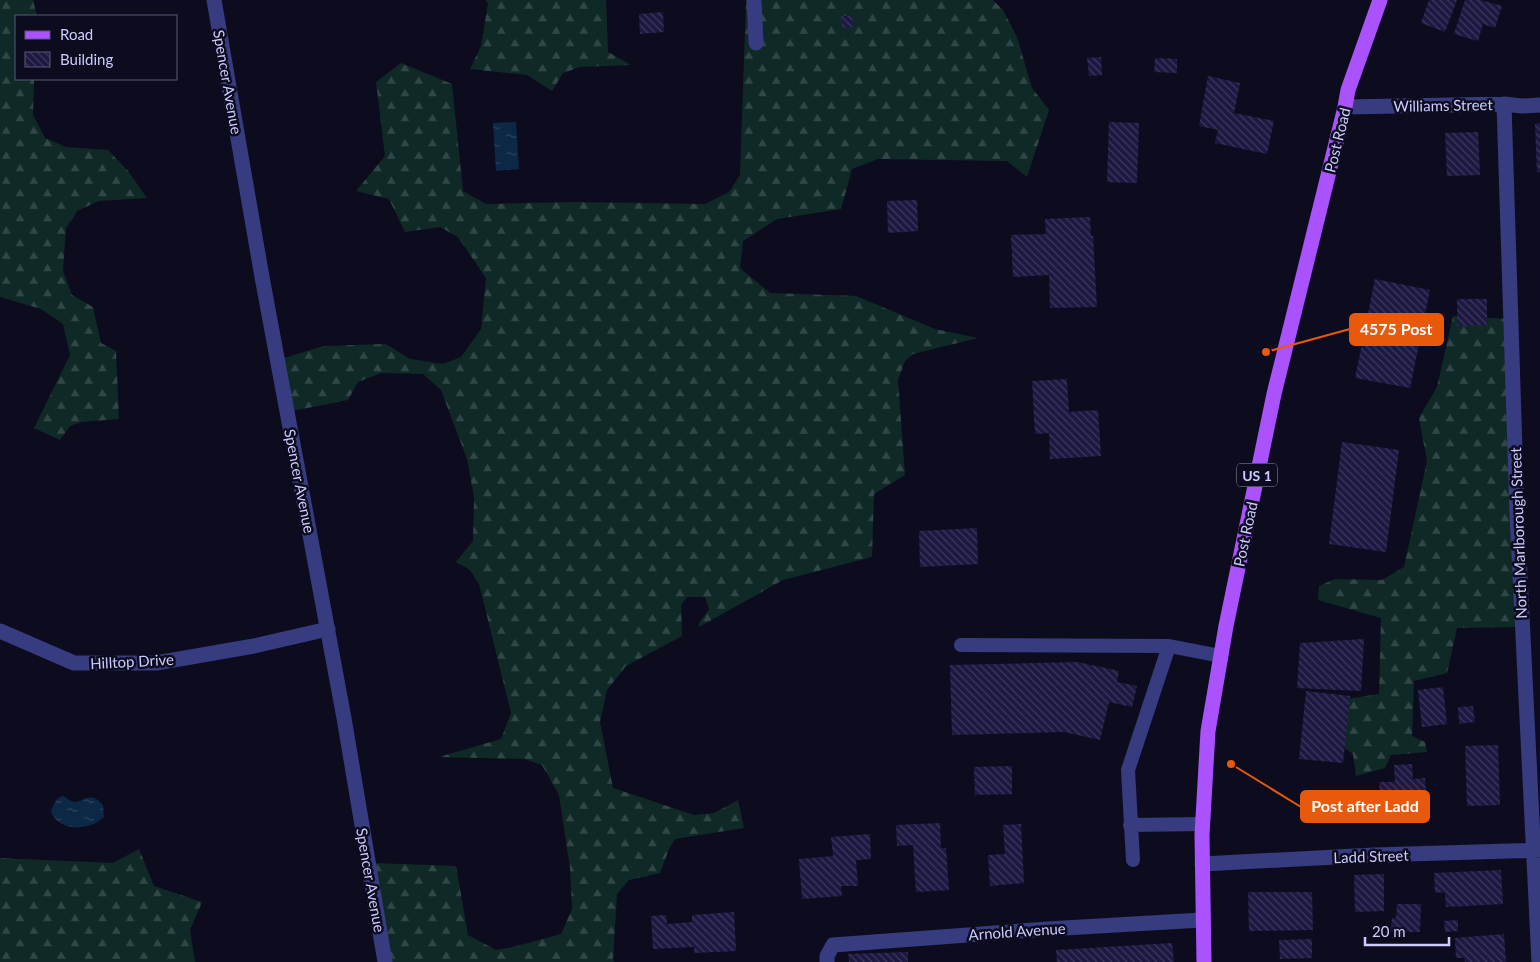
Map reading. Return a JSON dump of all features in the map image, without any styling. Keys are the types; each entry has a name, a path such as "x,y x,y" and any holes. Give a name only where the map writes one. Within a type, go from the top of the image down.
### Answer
{"main road":[{"name":"Post Road","path":"1204,962 1202,864 1208,731 1221,656 1274,394 1348,90 1380,0"}],"street":[{"name":"Spencer Avenue","path":"214,0 262,277 328,629 385,962"},
{"path":"754,0 756,43"},
{"name":"North Marlborough Street","path":"1504,104 1517,514 1536,850 1539,962"},
{"name":"Williams Street","path":"1345,107 1540,105"},
{"name":"Hilltop Drive","path":"0,631 74,663 156,663 254,646 328,629"},
{"name":"Ladd Street","path":"1202,864 1374,855 1536,850"},
{"name":"Arnold Avenue","path":"827,962 827,956 832,945 1202,920"}],"lane":[{"path":"961,645 1168,646 1221,656"},
{"path":"1132,860 1128,770 1168,646"},
{"path":"1130,824 1203,824"}],"green space":[{"path":"0,0 33,0 37,15 15,15 15,80 34,80 33,115 45,138 66,147 108,150 128,171 147,198 99,201 77,211 66,228 63,271 72,295 93,307 101,343 116,351 119,419 81,422 70,426 60,440 34,428 70,355 63,324 41,309 0,297"},
{"path":"485,0 606,0 608,52 631,65 580,67 563,73 552,91 527,75 470,69 481,46 488,3"},
{"path":"746,0 993,0 1003,10 1017,37 1032,88 1049,110 1027,177 1007,161 878,159 852,169 841,209 777,219 743,241 740,268 770,293 856,296 935,329 978,338 913,354 905,361 898,380 905,475 874,494 872,557 783,580 699,627 699,623 709,609 705,597 687,597 681,605 682,636 626,666 607,690 600,722 613,788 694,815 714,813 738,800 744,828 675,839 660,873 629,880 617,894 614,962 385,962 373,863 456,866 468,935 496,950 561,934 572,909 570,868 559,795 542,765 525,759 439,757 501,739 511,713 479,584 470,570 456,562 473,541 474,497 467,459 441,390 423,374 381,373 358,382 348,400 287,412 277,360 324,346 386,344 410,359 443,364 461,357 481,329 486,278 458,237 440,227 405,232 389,199 356,191 385,156 376,82 401,63 452,84 463,191 486,204 575,202 705,204 729,192 740,175"},
{"path":"1453,316 1508,319 1519,627 1457,628 1447,673 1414,681 1412,736 1425,742 1427,752 1391,755 1385,768 1356,776 1353,754 1339,744 1341,700 1379,694 1381,618 1318,600 1319,586 1335,579 1382,580 1404,567 1427,461 1419,418 1437,387"},
{"path":"139,849 154,886 202,902 190,930 195,962 0,962 0,858 113,863"}],"water":[{"path":"516,122 519,169 496,171 493,123"},
{"path":"63,796 75,802 89,798 98,800 103,805 104,817 98,822 83,827 68,826 61,823 55,819 51,812 57,800"}],"building":[{"path":"1429,0 1457,0 1445,32 1421,23"},
{"path":"1465,0 1480,0 1502,6 1495,28 1483,24 1478,41 1454,34"},
{"path":"663,12 664,32 640,34 639,14"},
{"path":"841,16 852,16 853,27 842,28"},
{"path":"1101,57 1102,75 1089,76 1087,58"},
{"path":"1155,58 1177,59 1177,73 1154,72"},
{"path":"1208,76 1240,83 1234,113 1274,121 1267,154 1215,143 1218,130 1199,126"},
{"path":"1109,122 1139,123 1137,183 1107,182"},
{"path":"1540,123 1540,172 1537,172 1535,124"},
{"path":"1478,132 1480,175 1447,176 1445,133"},
{"path":"917,200 918,231 888,233 887,201"},
{"path":"1090,217 1091,236 1093,236 1097,307 1050,308 1049,275 1013,277 1011,235 1046,234 1045,219"},
{"path":"1375,279 1430,290 1410,388 1355,378"},
{"path":"1457,299 1487,299 1487,325 1457,326"},
{"path":"1067,379 1069,412 1098,410 1101,456 1050,459 1049,433 1035,434 1032,381"},
{"path":"1342,442 1399,450 1386,552 1329,544"},
{"path":"977,528 978,564 920,567 919,531"},
{"path":"1364,639 1361,691 1297,688 1300,643"},
{"path":"1077,662 1119,671 1117,682 1137,686 1132,707 1109,702 1100,740 1064,732 952,735 950,665"},
{"path":"1443,687 1447,724 1422,727 1418,690"},
{"path":"1306,691 1350,696 1343,763 1299,759"},
{"path":"1473,706 1475,722 1459,724 1458,707"},
{"path":"1498,745 1500,805 1467,806 1465,746"},
{"path":"1412,764 1413,779 1425,778 1427,813 1382,816 1379,782 1395,782 1394,765"},
{"path":"1012,766 1012,794 975,795 974,767"},
{"path":"940,823 941,848 946,848 949,890 916,892 913,845 897,846 896,825"},
{"path":"1021,824 1024,883 990,886 988,855 1005,854 1003,825"},
{"path":"870,834 871,859 856,860 858,886 841,886 842,896 802,899 799,859 833,856 831,837"},
{"path":"1501,870 1503,904 1446,907 1445,892 1435,893 1434,873"},
{"path":"1384,874 1384,911 1355,912 1354,875"},
{"path":"1248,892 1312,892 1313,930 1249,931"},
{"path":"1397,904 1421,904 1420,932 1391,932 1392,918 1396,918"},
{"path":"734,912 736,951 694,953 694,947 653,949 651,916 666,915 667,924 692,922 692,915"},
{"path":"1458,920 1458,931 1445,932 1444,921"},
{"path":"1504,934 1506,962 1465,962 1464,958 1456,958 1455,938"},
{"path":"1312,939 1312,958 1280,959 1279,940"},
{"path":"1172,943 1174,962 1057,962 1056,950"},
{"path":"908,952 908,962 849,962 848,954"}],"place":[{"name":"4575 Post","path":"1266,352"},
{"name":"Post after Ladd","path":"1231,764"}]}
